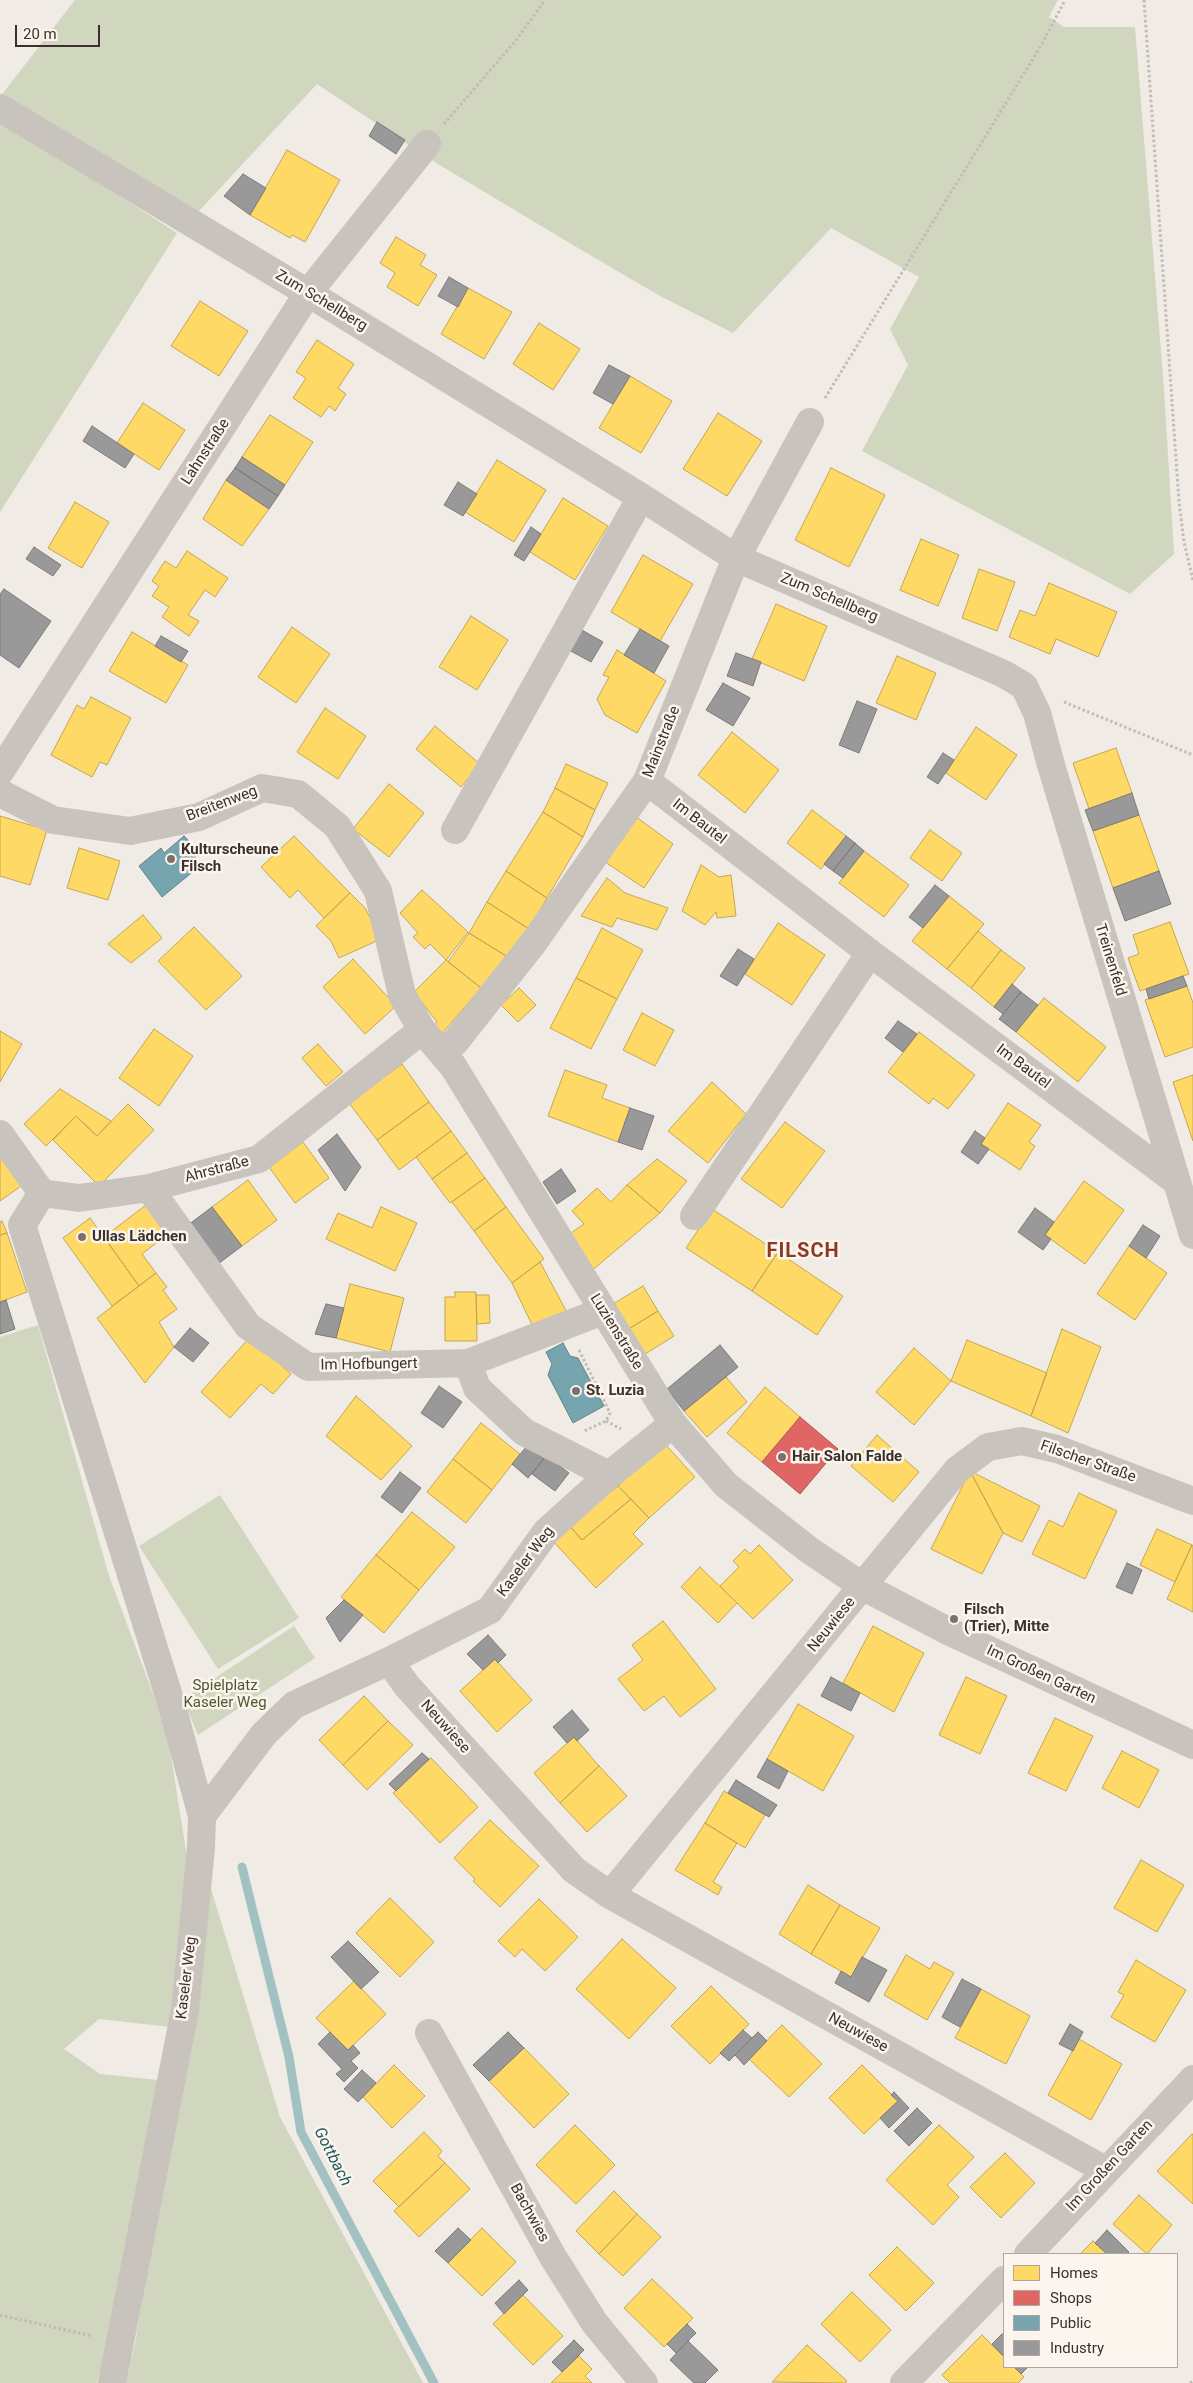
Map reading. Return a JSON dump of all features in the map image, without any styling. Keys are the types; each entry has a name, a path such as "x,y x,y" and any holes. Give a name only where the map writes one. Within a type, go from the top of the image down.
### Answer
{"street":[{"name":"Zum Schellberg","path":"0,108 308,293 641,497 736,558 1004,674 1024,686"},
{"name":"Lahnstraße","path":"0,772 308,293 428,144"},
{"name":"Mainstraße","path":"441,1052 455,1042 534,942 647,781 736,558 810,422"},
{"path":"455,830 641,497"},
{"name":"Treinenfeld","path":"1024,686 1038,713 1054,774 1193,1236"},
{"name":"Im Bautel","path":"647,781 870,954 1176,1181"},
{"name":"Breitenweg","path":"0,793 53,820 130,831 198,817 262,788 298,794 337,826 378,891 402,995 422,1030"},
{"path":"694,1216 870,954"},
{"name":"Luzienstraße","path":"422,1030 453,1066 673,1424 726,1485 809,1550 864,1587"},
{"name":"Ahrstraße","path":"42,1193 79,1198 149,1188 258,1160 422,1030"},
{"path":"0,1134 42,1193 22,1225 172,1706 202,1816"},
{"name":"Im Hofbungert","path":"149,1188 248,1326 308,1366 468,1363 603,1311"},
{"path":"468,1363 478,1388 524,1432 608,1475"},
{"name":"Kaseler Weg","path":"112,2383 185,2010 202,1848 202,1816 264,1734 294,1705 390,1661 490,1610 546,1532 608,1475 673,1424"},
{"name":"Filscher Straße","path":"864,1587 958,1470 988,1447 1022,1441 1057,1449 1190,1495"},
{"name":"Im Großen Garten","path":"864,1587 965,1640 1193,1745"},
{"name":"Neuwiese","path":"610,1895 864,1587"},
{"name":"Neuwiese","path":"390,1661 407,1686 574,1870 610,1895 1105,2170"},
{"name":"Bachwies","path":"429,2033 553,2257 594,2322 644,2383"},
{"name":"Im Großen Garten","path":"1029,2253 1105,2170 1193,2079"},
{"path":"904,2383 1003,2281"}],"path":[{"path":"428,144 517,39 545,0"},
{"path":"810,422 1037,52 1065,0"},
{"path":"1144,0 1179,502 1184,542 1193,580"},
{"path":"1024,686 1193,755"},
{"path":"577,1346 610,1413 606,1421 584,1431"},
{"path":"0,2314 119,2342"}],"green space":[{"path":"75,0 1058,0 1049,17 1064,27 1135,27 1164,389 1174,554 1130,594 862,451 908,365 890,329 919,277 831,228 733,333 660,296 573,245 433,161 317,84 198,212 0,97"},
{"path":"0,119 177,233 0,512"},
{"path":"38,1325 109,1576 167,1731 187,1857 171,2027 99,2019 64,2049 100,2074 158,2080 107,2345 97,2383 0,2383 0,1337"},
{"path":"220,1495 299,1618 218,1669 139,1546"},
{"name":"Spielplatz Kaseler Weg","path":"294,1626 315,1658 198,1735 183,1699"},
{"path":"209,1882 280,2117 423,2383 126,2383 136,2338"}],"building: Homes":[{"path":"287,150 340,180 305,242 292,235 290,238 250,215"},
{"path":"396,237 426,255 420,265 437,275 418,306 387,287 395,273 380,263"},
{"path":"468,288 512,312 484,359 441,334"},
{"path":"200,301 248,331 219,376 171,346"},
{"path":"539,323 580,349 553,390 513,364"},
{"path":"317,340 354,364 338,388 346,394 335,411 329,406 321,417 293,398 306,378 296,372"},
{"path":"630,376 672,401 641,453 599,428"},
{"path":"143,403 185,430 159,470 117,443"},
{"path":"718,413 762,441 727,496 683,469"},
{"path":"270,415 313,442 285,485 242,457"},
{"path":"497,460 546,490 514,542 465,512"},
{"path":"831,468 885,495 849,567 795,540"},
{"path":"226,480 269,509 242,546 203,519"},
{"path":"563,498 608,526 575,580 530,552"},
{"path":"75,502 109,522 82,568 48,548"},
{"path":"921,539 959,555 938,606 900,590"},
{"path":"187,551 228,578 215,597 205,590 188,615 199,621 189,636 162,617 169,607 152,596 159,586 152,581 165,561 176,568"},
{"path":"643,555 693,584 660,641 611,612"},
{"path":"979,569 1015,582 997,631 962,618"},
{"path":"1049,583 1117,612 1098,657 1056,639 1050,654 1009,637 1020,610 1035,616"},
{"path":"776,604 827,626 804,681 752,659"},
{"path":"471,616 508,640 477,690 439,667"},
{"path":"292,627 330,654 296,703 258,677"},
{"path":"132,632 188,665 166,703 109,671"},
{"path":"617,650 666,681 637,733 605,715 597,699 609,677 603,675"},
{"path":"897,656 936,673 916,720 876,703"},
{"path":"91,697 131,718 107,765 100,762 92,777 51,755 77,705 84,709"},
{"path":"325,708 366,736 338,779 297,752"},
{"path":"435,726 480,764 461,787 416,749"},
{"path":"976,727 1017,755 986,800 946,773"},
{"path":"732,732 779,770 745,813 698,775"},
{"path":"1116,748 1132,793 1089,809 1073,763"},
{"path":"566,764 608,783 595,810 555,788"},
{"path":"389,784 424,813 389,857 353,829"},
{"path":"555,788 595,810 583,837 543,812"},
{"path":"812,810 846,836 821,869 787,843"},
{"path":"543,812 583,837 547,898 506,871"},
{"path":"1139,815 1159,871 1113,888 1093,831"},
{"path":"0,816 47,830 30,885 0,876"},
{"path":"635,816 673,844 644,888 605,862"},
{"path":"930,830 962,853 942,881 910,858"},
{"path":"294,836 350,893 324,918 298,890 290,898 261,867"},
{"path":"79,848 120,861 108,900 67,888"},
{"path":"864,851 909,885 884,917 839,883"},
{"path":"701,865 719,877 731,875 736,916 717,918 716,912 705,925 682,911"},
{"path":"506,871 547,898 529,929 487,902"},
{"path":"607,878 625,893 668,908 657,930 617,918 612,927 581,916"},
{"path":"422,890 468,932 446,960 430,944 425,949 413,937 418,933 400,913"},
{"path":"350,893 365,908 381,939 339,958 331,941 316,926"},
{"path":"949,896 984,924 947,969 912,941"},
{"path":"487,902 529,929 511,959 469,933"},
{"path":"143,915 162,938 131,963 108,944"},
{"path":"1170,922 1189,974 1140,991 1128,958 1139,954 1133,935"},
{"path":"778,923 825,955 792,1005 745,974"},
{"path":"194,927 242,976 206,1010 158,961"},
{"path":"602,928 643,950 617,999 576,978"},
{"path":"978,931 1001,950 971,988 947,969"},
{"path":"469,933 511,959 485,991 448,962"},
{"path":"1001,950 1025,968 994,1007 971,988"},
{"path":"353,959 396,1006 365,1034 323,987"},
{"path":"446,960 481,988 440,1036 432,1028 437,1022 414,992"},
{"path":"576,978 617,999 591,1049 550,1028"},
{"path":"1187,986 1193,1003 1193,1047 1165,1057 1145,1000"},
{"path":"519,988 536,1005 518,1022 501,1005"},
{"path":"1044,998 1106,1047 1078,1082 1016,1032"},
{"path":"642,1013 674,1030 655,1066 623,1050"},
{"path":"154,1029 193,1056 159,1106 119,1078"},
{"path":"0,1031 22,1044 0,1082"},
{"path":"919,1032 975,1075 948,1109 933,1098 929,1104 888,1072"},
{"path":"318,1044 343,1072 326,1086 302,1058"},
{"path":"402,1064 429,1102 377,1140 349,1103"},
{"path":"565,1070 607,1085 602,1098 630,1108 618,1142 548,1116"},
{"path":"1193,1075 1193,1141 1173,1082"},
{"path":"712,1082 746,1114 708,1163 668,1131"},
{"path":"60,1089 111,1121 97,1136 76,1116 46,1146 24,1124"},
{"path":"429,1102 451,1131 399,1170 377,1140"},
{"path":"1008,1103 1041,1125 1029,1142 1035,1146 1020,1170 981,1144"},
{"path":"128,1104 154,1130 99,1186 53,1140 76,1116 97,1136"},
{"path":"785,1122 825,1151 782,1208 741,1179"},
{"path":"451,1131 467,1153 432,1179 416,1157"},
{"path":"303,1142 329,1178 295,1203 269,1167"},
{"path":"467,1153 485,1178 450,1203 432,1179"},
{"path":"3,1157 21,1186 0,1201 0,1160"},
{"path":"657,1159 687,1181 660,1213 627,1185"},
{"path":"485,1178 506,1207 474,1231 452,1202"},
{"path":"248,1180 277,1220 242,1246 212,1207"},
{"path":"1084,1181 1124,1210 1085,1264 1045,1235"},
{"path":"627,1185 660,1213 589,1273 565,1237 584,1224 572,1211 597,1188 611,1202"},
{"path":"146,1205 168,1234 142,1254 156,1273 139,1286 104,1237"},
{"path":"381,1207 417,1223 395,1271 326,1239 338,1213 372,1228"},
{"path":"506,1207 544,1259 512,1283 474,1231"},
{"path":"712,1209 778,1252 752,1291 686,1248"},
{"path":"90,1218 139,1286 112,1306 63,1238"},
{"path":"2,1221 7,1233 0,1235 0,1222"},
{"path":"7,1233 27,1292 0,1302 0,1235"},
{"path":"1129,1246 1167,1273 1135,1320 1097,1294"},
{"path":"778,1252 843,1296 817,1335 752,1291"},
{"path":"540,1262 570,1318 535,1331 512,1283"},
{"path":"156,1273 167,1287 163,1290 177,1309 159,1322 174,1347 145,1383 97,1318"},
{"path":"350,1284 404,1298 390,1352 336,1338"},
{"path":"643,1286 658,1311 627,1330 611,1305"},
{"path":"455,1292 476,1292 477,1341 445,1341 445,1297 455,1297"},
{"path":"476,1295 489,1295 490,1323 477,1324"},
{"path":"658,1311 674,1336 642,1356 627,1330"},
{"path":"1062,1329 1101,1347 1068,1433 1031,1416"},
{"path":"250,1337 291,1374 273,1394 261,1384 230,1418 201,1392"},
{"path":"967,1340 1047,1373 1031,1416 951,1381"},
{"path":"914,1348 951,1381 914,1425 876,1392"},
{"path":"726,1377 747,1402 707,1437 684,1411"},
{"path":"765,1387 800,1417 762,1462 727,1433"},
{"path":"356,1396 412,1446 381,1480 326,1436"},
{"path":"481,1423 520,1454 492,1490 453,1459"},
{"path":"877,1435 919,1472 893,1502 851,1466"},
{"path":"665,1444 695,1477 649,1518 618,1486"},
{"path":"453,1459 492,1490 466,1523 427,1492"},
{"path":"970,1471 1003,1533 982,1574 931,1549"},
{"path":"970,1471 1040,1506 1022,1542 1003,1533"},
{"path":"618,1486 631,1499 582,1540 569,1525"},
{"path":"1079,1493 1117,1511 1085,1579 1032,1554 1049,1520 1063,1527"},
{"path":"631,1499 649,1518 633,1534 643,1544 596,1588 552,1540 569,1525 582,1540"},
{"path":"412,1512 455,1547 419,1590 376,1555"},
{"path":"1157,1529 1192,1545 1175,1582 1140,1565"},
{"path":"759,1545 793,1580 753,1619 720,1586 739,1567 733,1561 745,1549 750,1554"},
{"path":"1193,1546 1193,1612 1167,1599"},
{"path":"376,1555 419,1590 384,1633 341,1597"},
{"path":"700,1567 737,1603 718,1623 681,1587"},
{"path":"663,1621 716,1689 680,1717 664,1696 644,1711 618,1679 643,1660 632,1645"},
{"path":"873,1626 924,1653 894,1712 843,1683"},
{"path":"495,1659 532,1700 497,1732 460,1691"},
{"path":"966,1677 1007,1696 980,1754 939,1735"},
{"path":"364,1696 388,1721 343,1765 319,1740"},
{"path":"798,1704 854,1736 823,1791 767,1759"},
{"path":"1055,1718 1093,1736 1066,1791 1028,1773"},
{"path":"388,1721 413,1745 367,1790 343,1765"},
{"path":"574,1737 599,1766 560,1803 534,1773"},
{"path":"1122,1751 1159,1770 1139,1808 1102,1788"},
{"path":"431,1758 478,1807 440,1843 393,1793"},
{"path":"599,1766 627,1796 587,1832 560,1803"},
{"path":"724,1791 765,1815 745,1848 705,1823"},
{"path":"490,1820 539,1866 500,1907 473,1881 475,1879 454,1858"},
{"path":"705,1823 737,1843 713,1882 722,1887 718,1895 675,1870"},
{"path":"1141,1860 1184,1885 1157,1932 1114,1908"},
{"path":"808,1885 840,1905 811,1954 779,1934"},
{"path":"390,1898 434,1942 400,1977 356,1933"},
{"path":"539,1899 578,1937 545,1971 522,1949 515,1957 498,1941"},
{"path":"840,1905 880,1928 851,1977 811,1954"},
{"path":"622,1939 676,1988 629,2039 576,1989"},
{"path":"906,1955 930,1969 934,1962 954,1973 927,2020 884,1995"},
{"path":"1136,1960 1186,1990 1155,2042 1111,2017 1124,1995 1118,1992"},
{"path":"354,1981 386,2014 348,2050 316,2018"},
{"path":"711,1986 749,2024 710,2064 671,2026"},
{"path":"981,1989 1030,2016 1006,2064 955,2038"},
{"path":"782,2025 822,2064 789,2097 749,2059"},
{"path":"1079,2039 1122,2064 1091,2120 1048,2095"},
{"path":"524,2048 569,2094 534,2128 489,2081"},
{"path":"394,2065 425,2096 392,2128 363,2097"},
{"path":"862,2065 898,2101 864,2134 829,2098"},
{"path":"575,2125 615,2165 576,2204 536,2165"},
{"path":"939,2125 974,2157 947,2185 959,2197 933,2225 886,2180"},
{"path":"424,2132 442,2151 438,2156 445,2163 399,2207 373,2181"},
{"path":"1193,2135 1193,2204 1157,2171"},
{"path":"1005,2153 1035,2183 1001,2218 970,2187"},
{"path":"445,2163 470,2189 419,2237 394,2211"},
{"path":"614,2191 637,2214 599,2254 576,2231"},
{"path":"1139,2195 1172,2225 1146,2253 1113,2224"},
{"path":"637,2214 661,2237 623,2276 599,2254"},
{"path":"482,2228 516,2262 482,2296 448,2263"},
{"path":"1093,2241 1106,2253 1081,2253"},
{"path":"897,2247 934,2283 906,2311 869,2275"},
{"path":"652,2279 693,2318 664,2347 624,2308"},
{"path":"852,2292 891,2330 860,2362 821,2324"},
{"path":"523,2295 563,2336 533,2365 493,2324"},
{"path":"982,2335 1003,2356 1003,2368 1015,2368 1024,2377 1018,2383 950,2383 942,2375"},
{"path":"807,2345 847,2381 845,2383 772,2382"},
{"path":"579,2356 592,2369 585,2376 592,2383 551,2383"}],"building: Shops":[{"path":"800,1417 838,1449 800,1494 762,1462"}],"building: Public":[{"name":"Kulturscheune Filsch","path":"184,836 196,848 195,870 162,897 139,866 161,848 164,853"},
{"name":"St. Luzia","path":"563,1343 570,1356 578,1358 604,1406 573,1423 548,1375 552,1364 546,1352"}],"building: Industry":[{"path":"377,122 405,140 396,154 369,136"},
{"path":"243,174 266,188 250,215 224,196"},
{"path":"449,277 468,288 458,307 438,296"},
{"path":"609,365 630,376 613,404 593,393"},
{"path":"92,426 134,454 125,468 83,441"},
{"path":"242,457 285,485 278,496 235,468"},
{"path":"235,468 278,496 269,509 226,480"},
{"path":"458,482 477,494 463,516 444,505"},
{"path":"531,527 541,534 524,561 514,555"},
{"path":"34,547 61,565 53,576 26,559"},
{"path":"4,589 51,621 19,668 0,655 0,594"},
{"path":"580,629 603,642 591,662 569,650"},
{"path":"640,629 669,646 654,673 624,655"},
{"path":"161,636 188,651 181,662 155,646"},
{"path":"736,653 761,662 753,686 727,676"},
{"path":"723,683 750,698 733,726 706,710"},
{"path":"857,701 877,709 859,753 839,745"},
{"path":"943,753 954,760 938,784 927,777"},
{"path":"1132,793 1139,815 1093,831 1085,810"},
{"path":"846,836 855,843 833,871 824,864"},
{"path":"855,843 864,851 843,878 833,871"},
{"path":"1159,871 1171,904 1125,921 1113,888"},
{"path":"935,885 949,896 923,928 909,917"},
{"path":"738,949 754,959 737,986 720,976"},
{"path":"1183,976 1187,986 1149,999 1146,989"},
{"path":"1012,984 1021,992 1003,1014 994,1007"},
{"path":"1021,992 1038,1005 1016,1032 999,1019"},
{"path":"898,1021 917,1034 903,1052 885,1038"},
{"path":"630,1108 654,1116 642,1150 618,1142"},
{"path":"975,1131 985,1138 981,1144 989,1149 978,1164 961,1152"},
{"path":"337,1134 361,1167 345,1191 318,1150"},
{"path":"561,1169 576,1191 557,1204 543,1182"},
{"path":"212,1207 242,1246 218,1264 188,1225"},
{"path":"1035,1208 1054,1222 1045,1235 1051,1239 1043,1250 1018,1232"},
{"path":"1143,1225 1160,1236 1146,1258 1129,1246"},
{"path":"6,1300 15,1329 0,1334 0,1302"},
{"path":"326,1304 344,1308 336,1338 315,1334"},
{"path":"190,1328 209,1343 193,1362 174,1347"},
{"path":"720,1345 738,1367 684,1411 667,1389"},
{"path":"439,1386 462,1402 443,1428 421,1413"},
{"path":"527,1446 544,1459 528,1478 512,1464"},
{"path":"546,1455 569,1473 555,1491 532,1474"},
{"path":"400,1472 421,1488 402,1513 381,1497"},
{"path":"1127,1563 1142,1570 1132,1594 1116,1587"},
{"path":"344,1600 363,1615 340,1642 326,1618"},
{"path":"488,1635 506,1655 498,1663 495,1659 483,1670 467,1654"},
{"path":"831,1677 860,1693 851,1711 821,1696"},
{"path":"572,1710 589,1730 577,1741 574,1737 567,1743 553,1727"},
{"path":"422,1753 429,1759 396,1791 389,1784"},
{"path":"767,1759 788,1771 779,1789 757,1777"},
{"path":"736,1780 777,1805 769,1817 728,1793"},
{"path":"348,1941 379,1972 361,1989 331,1957"},
{"path":"862,1957 887,1970 869,2002 835,1983 841,1971 851,1977"},
{"path":"962,1979 981,1989 960,2027 942,2017"},
{"path":"1070,2024 1083,2032 1073,2051 1059,2044"},
{"path":"743,2030 752,2038 729,2061 720,2053"},
{"path":"330,2032 348,2050 353,2045 360,2053 351,2061 358,2068 344,2082 336,2074 342,2069 318,2044"},
{"path":"508,2032 524,2048 489,2081 473,2065"},
{"path":"758,2032 767,2041 744,2065 735,2055"},
{"path":"362,2070 376,2083 358,2102 344,2089"},
{"path":"894,2092 909,2108 889,2128 880,2118 898,2101 891,2095"},
{"path":"917,2108 932,2123 909,2146 894,2131"},
{"path":"458,2228 471,2240 448,2263 435,2251"},
{"path":"1107,2230 1129,2252 1106,2253 1095,2243"},
{"path":"519,2280 528,2290 504,2314 495,2303"},
{"path":"687,2324 696,2333 676,2353 667,2344"},
{"path":"1003,2335 1003,2356 992,2344"},
{"path":"574,2340 584,2350 562,2372 552,2362"},
{"path":"688,2341 718,2370 705,2383 694,2383 670,2360"},
{"path":"1015,2368 1027,2368 1021,2374"}],"waterway":[{"name":"Gottbach","path":"242,1867 289,2057 301,2132 434,2383"}],"place":[{"name":"Kulturscheune Filsch","path":"171,859"},
{"name":"Ullas Lädchen","path":"82,1237"},
{"name":"St. Luzia","path":"576,1391"},
{"name":"Hair Salon Falde","path":"782,1457"},
{"name":"Filsch (Trier), Mitte","path":"954,1619"}],"district":[{"name":"FILSCH","path":"803,1252"}]}
